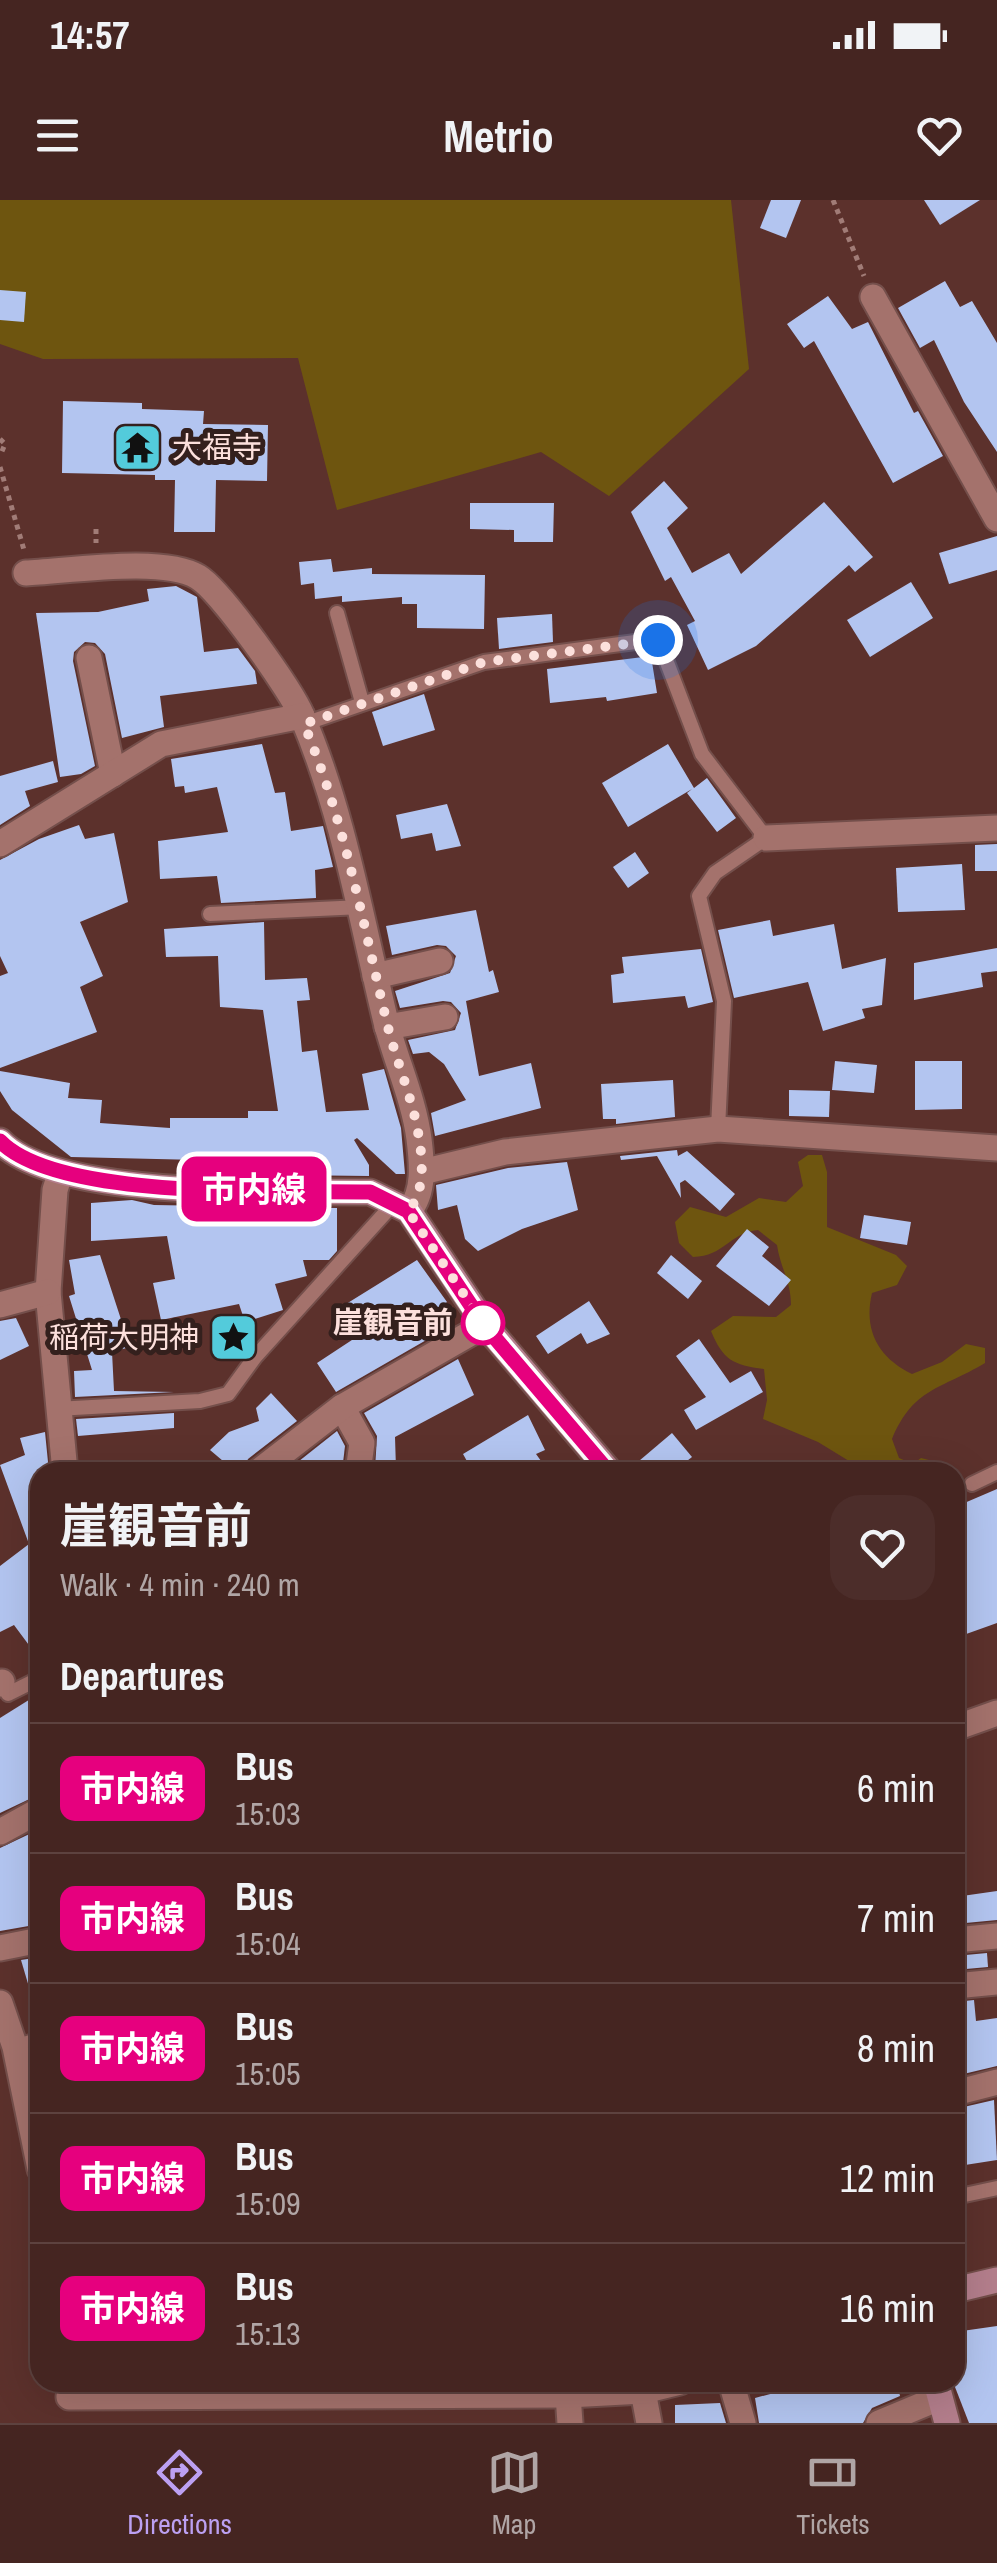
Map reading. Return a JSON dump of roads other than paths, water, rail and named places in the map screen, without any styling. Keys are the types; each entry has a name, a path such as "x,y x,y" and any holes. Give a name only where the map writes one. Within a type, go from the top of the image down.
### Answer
{"main road":[{"path":"1,1144 60,1174 207,1188 370,1192 401,1207 484,1325 596,1462"},
{"path":"965,2288 997,2280"},
{"path":"938,2392 947,2423"}],"street":[{"path":"872,297 997,519"},
{"path":"26,573 176,568 201,578 231,611 303,720 333,794 375,976 419,1135 422,1172 417,1201 401,1207"},
{"path":"90,658 112,774"},
{"path":"0,844 161,744 303,720"},
{"path":"766,838 997,828"},
{"path":"375,976 440,961"},
{"path":"388,1026 444,1017"},
{"path":"422,1172 506,1152 718,1128 997,1148"},
{"path":"60,1174 55,1190 48,1292 64,1462"},
{"path":"0,1306 48,1292"},
{"path":"271,1462 342,1407 484,1325"},
{"path":"342,1407 362,1444 359,1462"},
{"path":"965,1724 997,1713"},
{"path":"0,1832 30,1816"},
{"path":"965,1939 997,1936"},
{"path":"0,1948 30,1942"},
{"path":"965,1985 997,1982"},
{"path":"0,2003 28,2044"},
{"path":"965,2090 997,2082"},
{"path":"70,2401 203,2411 383,2392"},
{"path":"427,2392 568,2396 628,2392"},
{"path":"643,2392 649,2423"},
{"path":"734,2392 742,2423"},
{"path":"879,2423 933,2392"},
{"path":"568,2396 570,2423"}],"lane":[{"path":"337,613 362,702"},
{"path":"303,720 484,662 658,640 702,754 766,838 714,872 700,896 724,1001 718,1128"},
{"path":"210,914 362,908"},
{"path":"56,1408 200,1401 228,1394 401,1207"},
{"path":"972,1484 997,1472"},
{"path":"1,1681 8,1694 30,1683"},
{"path":"965,2195 997,2188"}],"place":[{"name":"大福寺","path":"137,448"},
{"name":"崖観音前","path":"483,1323"},
{"name":"稲荷大明神","path":"234,1338"}]}
